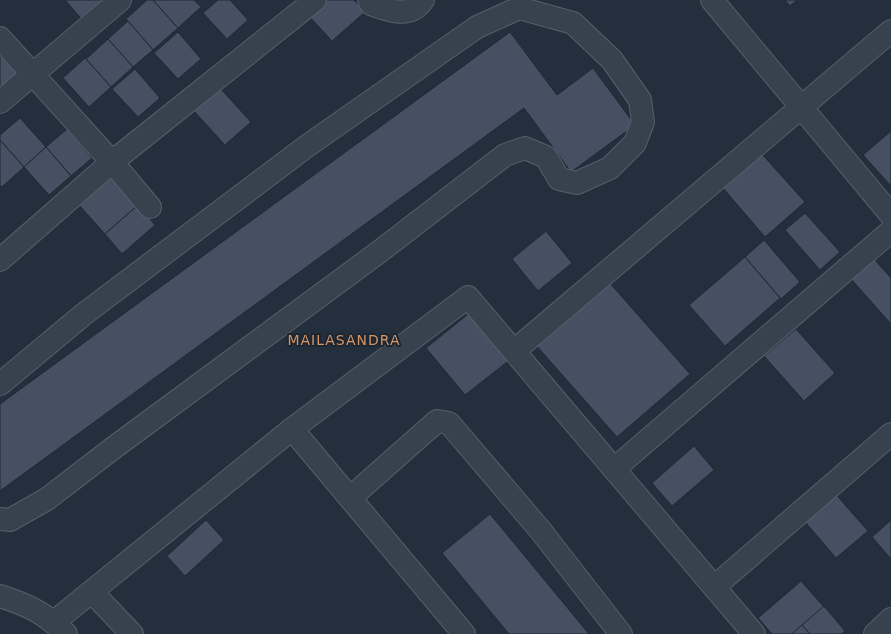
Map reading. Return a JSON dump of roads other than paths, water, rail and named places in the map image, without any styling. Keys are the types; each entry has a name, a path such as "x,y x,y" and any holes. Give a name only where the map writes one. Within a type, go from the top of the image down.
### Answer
{"street":[{"path":"0,102 120,0"},
{"path":"0,260 112,162 315,0"},
{"path":"369,0 372,4 377,6 399,12 411,11 421,4 423,0"},
{"path":"712,0 891,215"},
{"path":"0,384 84,314 307,146 477,27 519,8 573,23 612,60 640,100 643,122 635,143 610,168 577,183 559,179 546,158 525,148 505,155 379,252 118,444 47,499 10,520 0,520"},
{"path":"514,351 891,31"},
{"path":"0,38 112,162 150,207"},
{"path":"614,469 891,231"},
{"path":"0,596 26,605 42,614 60,628 92,592 292,429 468,297 754,634"},
{"path":"350,498 438,422 449,423 541,531 621,634"},
{"path":"292,429 464,634"},
{"path":"714,587 891,434"},
{"path":"92,592 132,634"},
{"path":"875,634 891,619"}],"district":[{"name":"MAILASANDRA","path":"344,340"}]}
